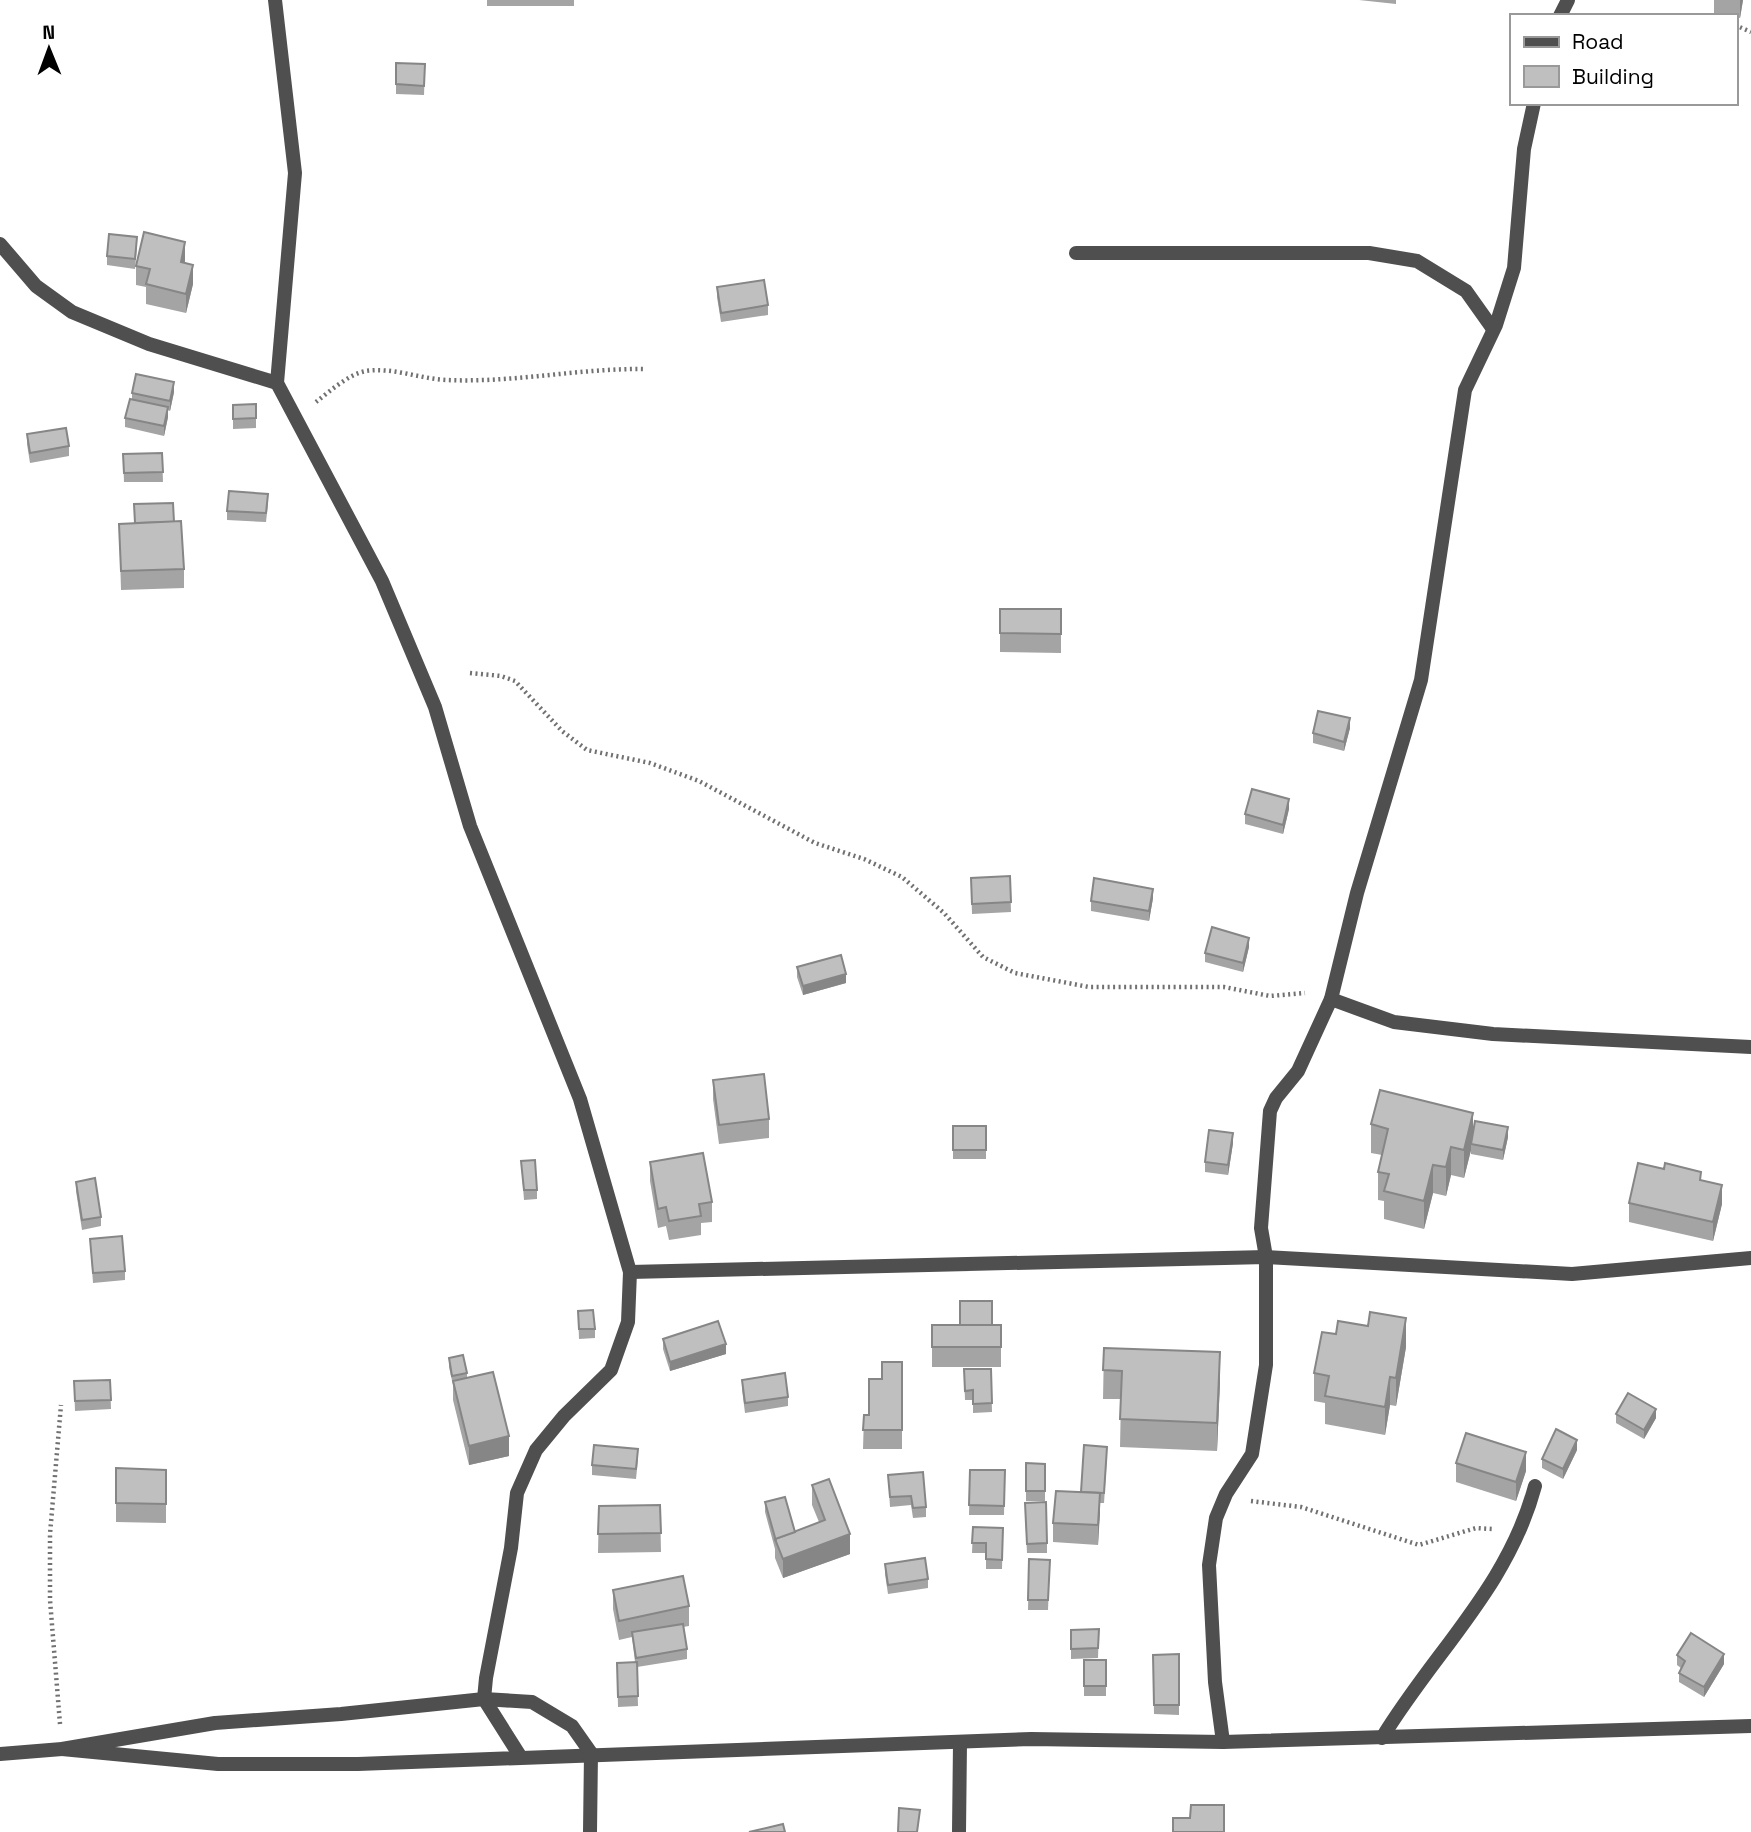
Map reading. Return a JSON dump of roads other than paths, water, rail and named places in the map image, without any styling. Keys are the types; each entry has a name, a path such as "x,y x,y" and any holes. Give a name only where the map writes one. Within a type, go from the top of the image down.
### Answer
{"street":[{"path":"275,0 295,173 277,383 294,421 382,581 435,707 470,826 580,1099 630,1272 628,1322 611,1370 564,1416 536,1450 517,1493 511,1548 484,1699 520,1756"},
{"path":"1223,1742 1215,1682 1209,1564 1216,1518 1226,1494 1252,1454 1266,1365 1266,1257 1261,1228 1270,1111 1276,1098 1297,1071 1331,999 1357,893 1422,680 1465,390 1493,329 1514,268 1524,149 1534,105"},
{"path":"0,244 36,286 72,312 149,344 277,383"},
{"path":"1076,253 1369,253 1417,261 1465,290 1493,329"},
{"path":"1331,999 1394,1022 1480,1033 1751,1047"},
{"path":"630,1272 1266,1257 1572,1275 1751,1258"},
{"path":"1382,1738 1397,1713 1464,1627 1525,1525 1535,1486"},
{"path":"0,1754 62,1749 215,1723 341,1714 484,1699 532,1702 572,1726 591,1753 590,1832"},
{"path":"62,1749 218,1764 358,1764 591,1753 1031,1739 1223,1742 1751,1727"},
{"path":"959,1832 960,1743"}]}
